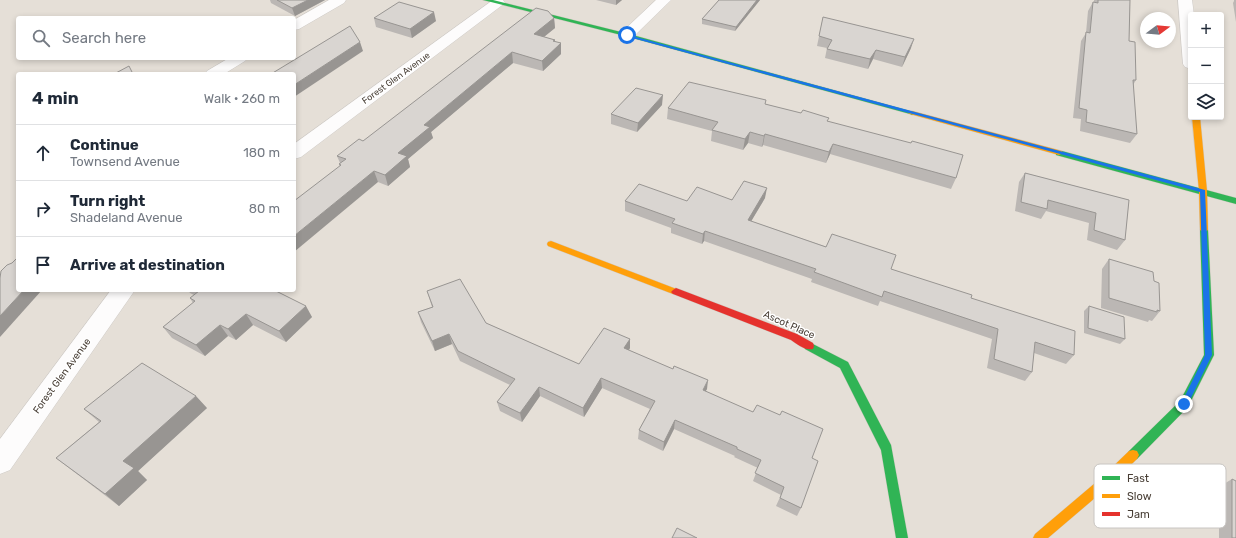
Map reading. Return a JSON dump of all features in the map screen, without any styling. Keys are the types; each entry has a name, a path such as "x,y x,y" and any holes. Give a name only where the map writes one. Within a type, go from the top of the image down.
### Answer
{"street":[{"path":"296,25 339,0"},
{"path":"627,35 664,0"},
{"path":"1185,0 1190,48"},
{"path":"492,2 627,35 1236,200"},
{"name":"Forest Glen Avenue","path":"296,152 492,2"},
{"path":"216,72 237,60"},
{"path":"1122,464 1184,404 1209,355 1203,191 1196,120"},
{"name":"Ascot Place","path":"551,244 794,337 844,365 887,449 902,538"},
{"name":"Forest Glen Avenue","path":"0,462 123,292"},
{"path":"1039,538 1094,491"}],"shaded area":[{"path":"0,0 1236,0 1236,538 0,538"}],"building":[{"path":"277,0 308,0 292,8"},
{"path":"719,0 757,0 736,27 702,19"},
{"path":"1098,0 1130,0 1129,41 1135,42 1136,80 1133,80 1137,134 1086,122 1087,110 1079,108 1086,32 1090,33 1093,2 1098,3"},
{"path":"399,2 434,12 410,29 374,18"},
{"path":"536,8 548,11 554,18 534,34 561,43 542,61 512,52 424,125 430,127 398,153 407,156 385,175 374,171 296,234 296,199 341,165 339,164 346,159 337,156 359,139 363,141"},
{"path":"823,17 914,39 905,57 876,50 870,59 827,49 832,40 819,36"},
{"path":"350,26 360,42 296,84 296,72 274,72"},
{"path":"129,66 132,72 118,72"},
{"path":"689,82 766,100 765,104 801,113 803,110 829,118 827,121 911,143 912,141 963,155 956,178 833,144 829,152 765,134 764,136 750,132 745,139 712,130 718,122 668,108"},
{"path":"636,88 663,95 638,123 611,114"},
{"path":"1025,173 1129,200 1125,240 1094,230 1096,213 1048,200 1047,209 1021,202"},
{"path":"744,181 767,188 748,220 826,247 832,234 896,255 891,269 972,295 971,298 1075,331 1074,355 1035,342 1032,372 994,359 998,329 884,291 882,297 814,272 816,269 705,231 703,234 672,223 675,219 625,201 639,184 687,201 697,187 732,200"},
{"path":"16,259 16,292 22,292 0,316 1,271 7,265"},
{"path":"1109,259 1153,272 1154,281 1159,283 1160,311 1157,310 1157,312 1109,298"},
{"path":"460,279 486,323 579,364 604,328 630,339 624,348 673,369 674,366 708,380 703,390 753,412 757,405 780,415 782,411 823,429 812,458 818,461 801,508 780,498 784,487 755,473 761,460 737,449 737,447 675,420 664,442 639,430 655,401 601,378 583,408 539,387 520,413 497,402 515,379 458,351 449,334 432,341 418,312 433,307 427,291"},
{"path":"198,292 278,292 306,306 279,331 246,314 228,329 220,325 196,345 163,327 195,301 190,298"},
{"path":"1089,306 1124,317 1125,339 1088,328"},
{"path":"142,363 196,396 123,461 134,468 105,494 56,458 101,421 84,409"},
{"path":"1232,479 1236,481 1236,538 1232,538"},
{"path":"677,528 697,538 672,538"}],"traffic: fast":[{"path":"486,0 627,35 912,113"},
{"path":"1059,153 1236,201"},
{"path":"1133,455 1184,404 1209,355 1204,230"},
{"path":"809,346 844,365 887,449 902,538"}],"traffic: slow":[{"path":"912,113 1059,153"},
{"path":"1196,120 1203,191 1204,230"},
{"path":"551,244 676,292"},
{"path":"1124,464 1133,455"},
{"path":"1039,538 1094,491"}],"traffic: jam":[{"path":"676,292 794,337 809,346"}],"route":[{"path":"627,35 1203,191 1209,355 1184,404"}]}
